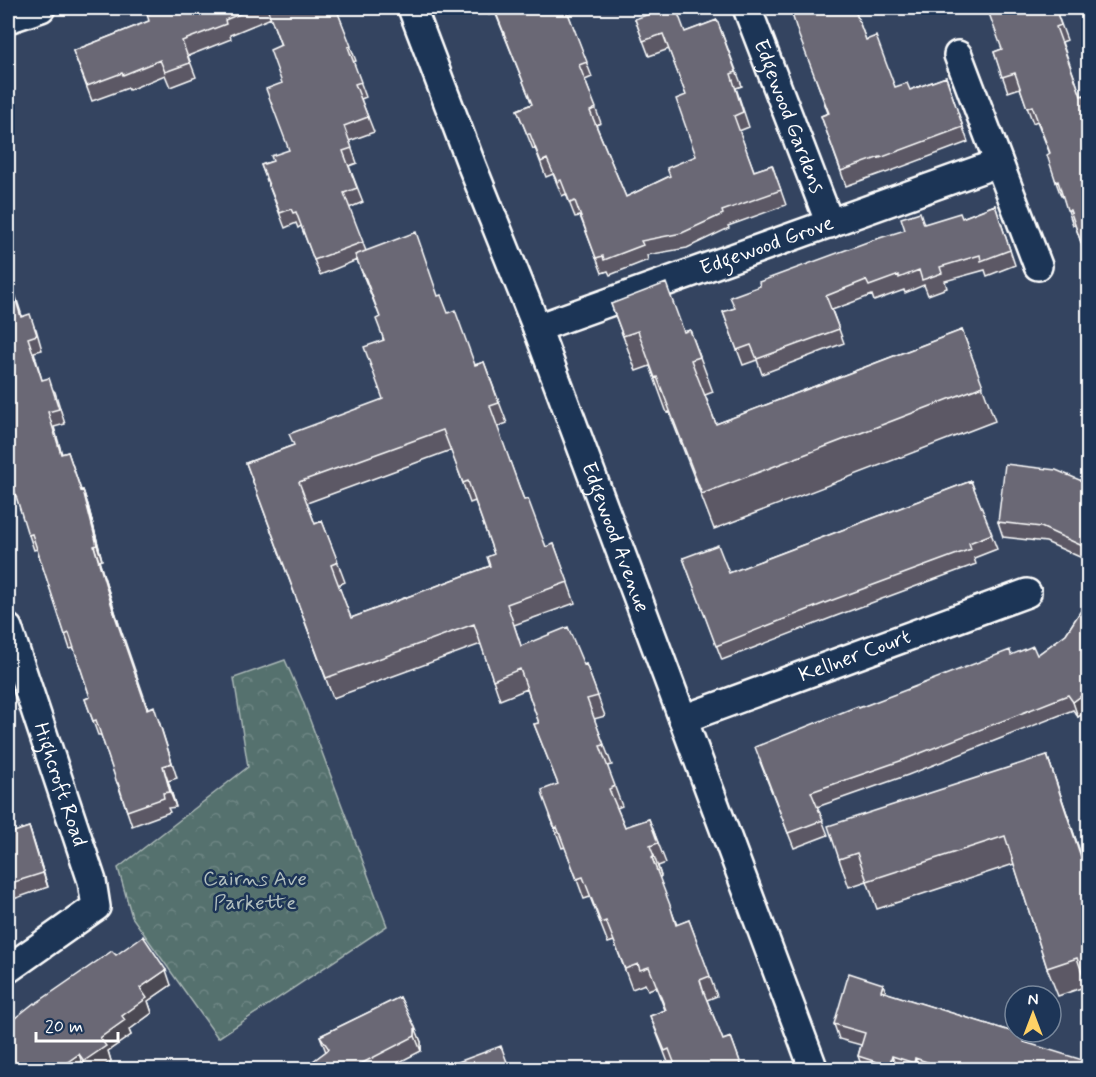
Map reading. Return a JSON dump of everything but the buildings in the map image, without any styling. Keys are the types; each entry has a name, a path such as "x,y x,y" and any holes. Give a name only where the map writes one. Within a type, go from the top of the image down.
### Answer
{"street":[{"path":"8,19 41,8"},
{"name":"Edgewood Avenue","path":"412,8 537,328 814,1070"},
{"name":"Edgewood Gardens","path":"747,8 830,224"},
{"path":"958,55 1038,266"},
{"name":"Edgewood Grove","path":"537,328 999,163"},
{"name":"Kellner Court","path":"683,719 1027,593"},
{"name":"Highcroft Road","path":"8,628 92,881 96,907 8,969"}],"green space":[{"name":"Cairns Ave Parkette","path":"285,660 302,699 387,926 218,1038 132,917 118,868 248,767 234,678"}]}
